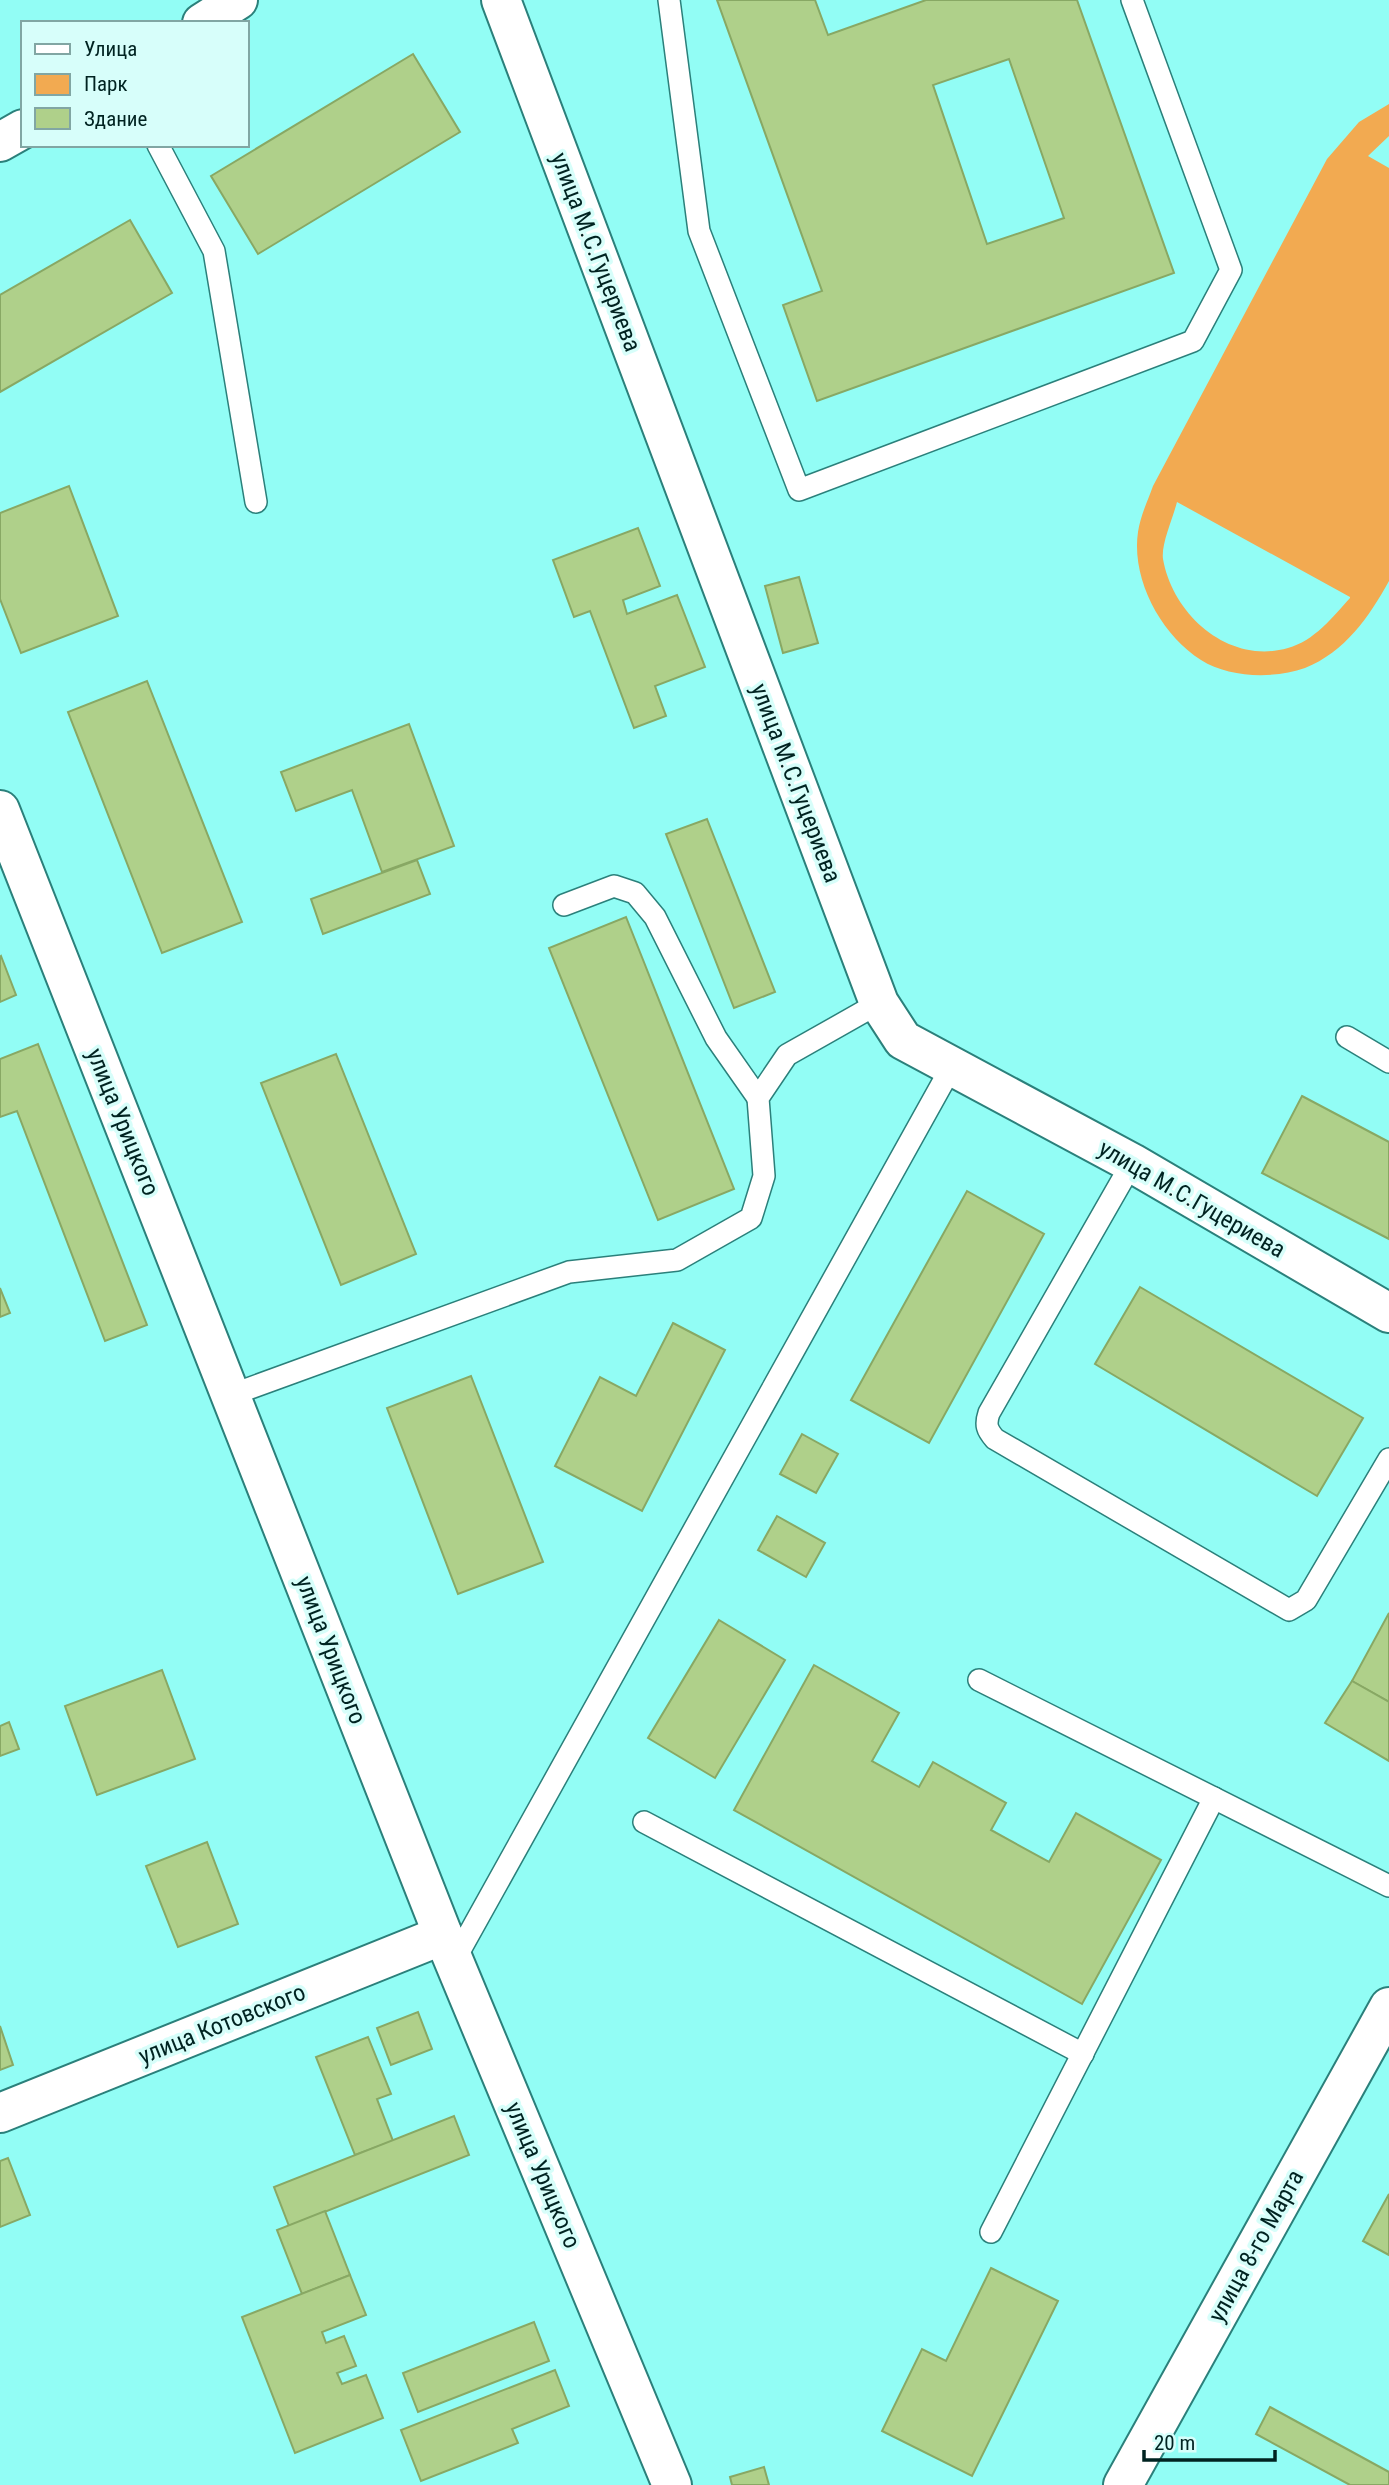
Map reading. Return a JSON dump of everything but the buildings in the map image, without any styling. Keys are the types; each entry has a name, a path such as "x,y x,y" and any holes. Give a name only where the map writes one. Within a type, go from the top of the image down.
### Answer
{"street":[{"path":"205,21 238,0"},
{"name":"улица М.С.Гуцериева","path":"502,0 879,1003 903,1040 1132,1163 1389,1313"},
{"path":"0,142 21,130"},
{"name":"улица Урицкого","path":"0,810 449,1948 672,2485"},
{"name":"улица Котовского","path":"0,2113 449,1948"},
{"name":"улица 8-го Марта","path":"1123,2485 1389,2007"}],"lane":[{"path":"669,0 699,231 799,490 1193,341 1231,270 1132,0"},
{"path":"159,147 214,251 256,502"},
{"path":"230,1395 569,1272 677,1260 751,1218 764,1176 758,1098 716,1038 655,917 635,892 614,887 564,905"},
{"path":"758,1098 787,1055 879,1003"},
{"path":"1347,1037 1389,1062"},
{"path":"449,1948 952,1066"},
{"path":"1132,1163 989,1413 986,1423 995,1439 1289,1610 1306,1600 1389,1459"},
{"path":"979,1680 1389,1886"},
{"path":"991,2232 1214,1798"},
{"path":"644,1822 1083,2054"}],"green space":[{"path":"1389,104 1389,136 1368,156 1389,168 1389,581 1354,632 1332,653 1319,661 1293,672 1280,674 1252,675 1225,670 1201,660 1173,636 1162,621 1144,587 1139,568 1139,526 1153,486 1327,159 1359,122","holes":["1177,502 1350,597 1322,628 1297,645 1266,651 1245,649 1226,642 1192,617 1169,580 1163,553"]}]}
